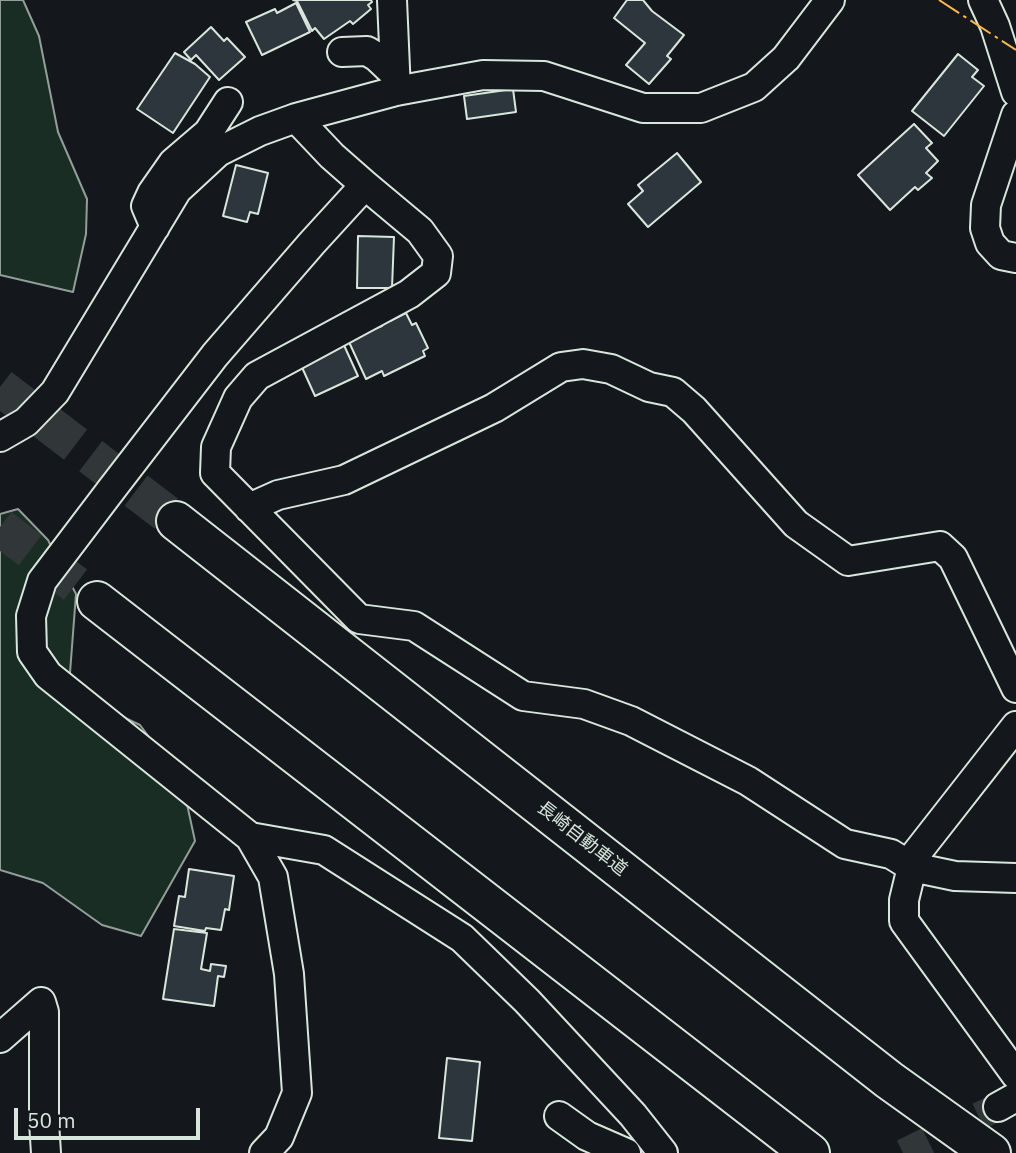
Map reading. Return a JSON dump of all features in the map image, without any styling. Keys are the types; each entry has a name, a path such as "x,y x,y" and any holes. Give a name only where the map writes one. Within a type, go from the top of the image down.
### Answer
{"highway":[{"name":"長崎自動車道","path":"176,521 889,1080 991,1153"},
{"path":"97,601 810,1153"}],"street":[{"path":"392,0 396,83"},
{"path":"0,436 26,422 55,393 177,190 218,152 260,131 396,83 483,75 544,76 643,108 701,108 754,87 786,58 830,0"},
{"path":"982,0 995,26 1016,92"},
{"path":"341,52 367,51 377,57 396,83"},
{"path":"155,227 146,206 152,193 173,163 208,133 228,102"},
{"path":"1016,115 986,205 985,228 990,243 1001,256 1016,258"},
{"path":"296,118 332,156 420,231 438,256 436,273 410,294 257,376 238,398 216,447 215,473 359,619 414,626 523,696 584,704 631,722 748,781 845,844 891,854 910,865 955,876 1016,878"},
{"path":"264,1153 279,1137 297,1093 289,974 273,877 250,836 48,676 32,652 31,616 42,581 111,489 215,355 365,185"},
{"path":"249,508 278,495 344,480 494,408 561,368 583,364 611,369 649,387 673,392 694,410 796,524 848,561 940,546 954,558 1016,688"},
{"path":"1016,726 910,865 904,900 904,920 1016,1074"},
{"path":"250,836 324,850 462,938 536,1011 633,1115 663,1153"},
{"path":"0,1038 41,1002 44,1012 46,1153"},
{"path":"559,1116 587,1136 626,1153"}],"green space":[{"path":"0,0 23,0 39,36 58,132 87,199 86,234 73,292 0,275"},
{"path":"18,509 48,540 76,594 69,686 98,705 140,725 182,781 195,841 141,936 102,925 43,883 0,870 0,514"}],"building":[{"path":"293,0 372,2 368,5 371,9 353,24 350,21 324,39 315,28 312,31 297,1"},
{"path":"627,0 643,0 652,11 684,35 667,56 671,59 649,84 626,65 645,43 614,18"},
{"path":"296,3 310,32 262,55 246,22 275,9 277,13"},
{"path":"211,27 224,41 227,38 245,57 219,80 196,55 191,60 184,52"},
{"path":"175,53 195,64 210,77 173,133 137,109"},
{"path":"958,54 978,70 972,77 984,86 944,136 912,111"},
{"path":"513,89 516,112 467,119 464,96"},
{"path":"914,124 932,143 926,148 938,161 926,173 932,178 918,190 915,187 890,210 858,175"},
{"path":"677,153 701,182 648,227 628,204 643,191 638,185"},
{"path":"236,165 268,173 258,214 250,212 247,222 223,216"},
{"path":"358,236 394,237 392,288 357,288"},
{"path":"406,313 412,325 416,323 428,348 423,351 425,356 384,376 382,371 366,379 349,342 373,326 374,329 382,326 380,321 389,317 390,321"},
{"path":"343,343 358,376 315,396 300,363"},
{"path":"189,869 234,876 229,910 225,909 221,930 206,928 205,931 174,926 179,896 185,897"},
{"path":"174,929 207,933 201,969 210,971 211,964 226,966 224,977 218,976 214,1006 163,999"},
{"path":"447,1058 480,1062 472,1141 439,1138"}],"tunnel":[{"path":"0,387 176,521"},
{"path":"0,527 97,601"},
{"path":"903,1153 998,1107"}],"power":[{"path":"939,0 1016,50"}]}
